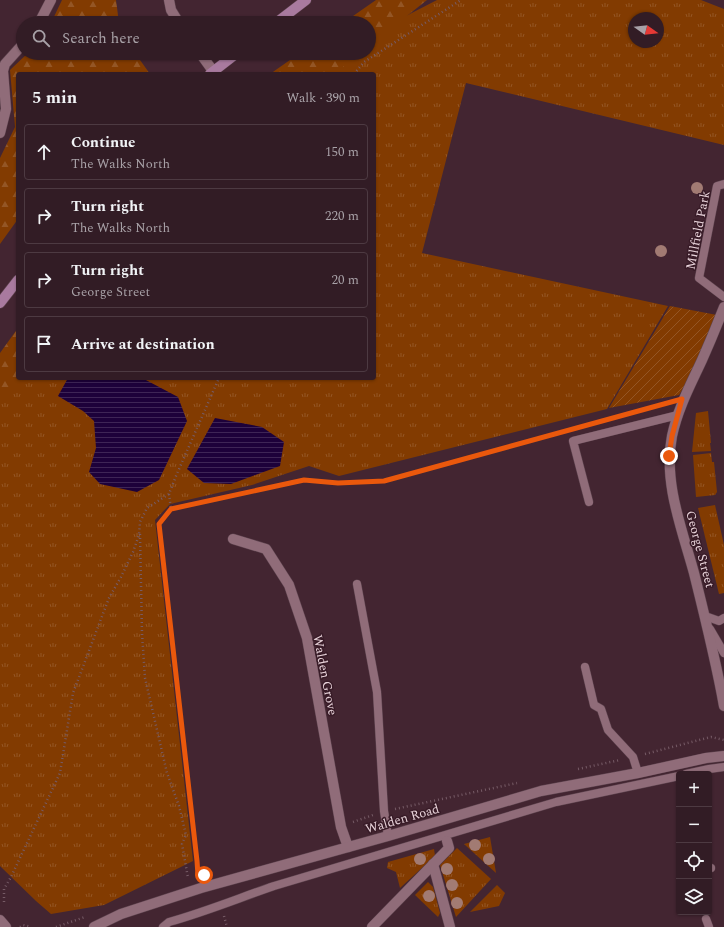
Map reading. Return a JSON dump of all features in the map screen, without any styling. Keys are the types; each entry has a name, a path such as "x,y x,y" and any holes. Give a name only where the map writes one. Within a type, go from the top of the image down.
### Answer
{"main road":[{"path":"43,16 51,0"},
{"path":"169,0 170,10 174,16"},
{"path":"285,16 306,0"},
{"path":"0,133 6,109 3,71 5,64 16,52"},
{"path":"204,60 210,72"},
{"path":"212,72 228,60"},
{"path":"0,302 16,282"},
{"name":"George Street","path":"724,307 682,399 672,436 669,456 670,479 675,502 706,620 723,695 724,706"},
{"name":"Walden Grove","path":"233,539 266,549 290,585 307,638 341,827 348,847"},
{"name":"Walden Road","path":"94,927 121,914 201,888 388,836 541,791 638,773 706,758 724,756"},
{"path":"372,927 449,848 447,840"},
{"path":"432,864 450,927"},
{"path":"0,920 6,927"}],"lane":[{"name":"Millfield Park","path":"724,184 717,186 699,278 724,297"},
{"path":"589,502 574,441 678,415"},
{"path":"357,584 377,692 384,811 388,836"},
{"path":"706,620 718,621 724,618"},
{"path":"706,620 724,653"},
{"path":"585,667 594,704 601,709 608,730 633,757 638,773"},
{"path":"698,771 724,768"},
{"path":"163,927 169,922 221,906 238,898 274,886 556,802 676,777"}],"path":[{"path":"376,54 461,0"},
{"path":"356,72 367,60"},
{"path":"171,509 169,494 218,380"},
{"path":"204,875 198,875 159,524 171,509 304,480 338,483 384,481 568,431"},
{"path":"4,902 4,889 60,773 73,693 109,598 133,552 139,535 140,522 147,508 169,494"},
{"path":"170,504 171,509"},
{"path":"140,522 142,633 145,678 167,773 179,806 186,835 182,844 188,878"},
{"path":"701,740 711,737 724,740"},
{"path":"341,827 384,811"},
{"path":"224,914 227,927"},
{"path":"20,927 23,925 31,927"}],"green space":[{"path":"62,0 116,0 118,16 54,16"},
{"path":"376,0 427,0 376,40 376,16 353,16"},
{"path":"437,0 701,0 724,9 724,145 466,83 422,253 668,306 607,409 339,476 309,466 252,485 170,504 155,520 193,861 104,905 51,914 0,866 0,362 16,376 16,380 376,380 376,72 296,72 319,60 376,60 376,31"},
{"path":"21,60 140,60 149,72 16,72 16,222 0,244 0,158 15,127 10,70"},
{"path":"290,60 351,60 336,72 273,72"},
{"path":"670,306 717,315 691,376 679,395 609,408"},
{"path":"16,331 16,380 19,380 0,404 0,353"},
{"path":"708,411 711,451 692,452 696,413"},
{"path":"711,453 712,462 714,462 717,492 715,495 696,497 693,455"},
{"path":"715,505 724,545 724,593 719,594 698,508"},
{"path":"490,837 496,873 464,844"},
{"path":"457,848 491,879 456,917 440,865"},
{"path":"434,849 435,856 400,888 396,872 387,868 388,862"},
{"path":"428,882 433,887 440,913 438,917 415,895"},
{"path":"497,885 505,893 499,906 470,912"}],"shaded area":[{"path":"67,380 146,380 178,397 187,421 159,480 137,492 100,484 89,472 96,448 94,421 83,411 58,396"},
{"path":"215,418 262,427 284,442 280,466 231,484 204,483 187,469"}],"route":[{"path":"204,875 198,875 159,524 171,509 304,480 338,483 384,481 682,399 672,436 669,456"}]}
